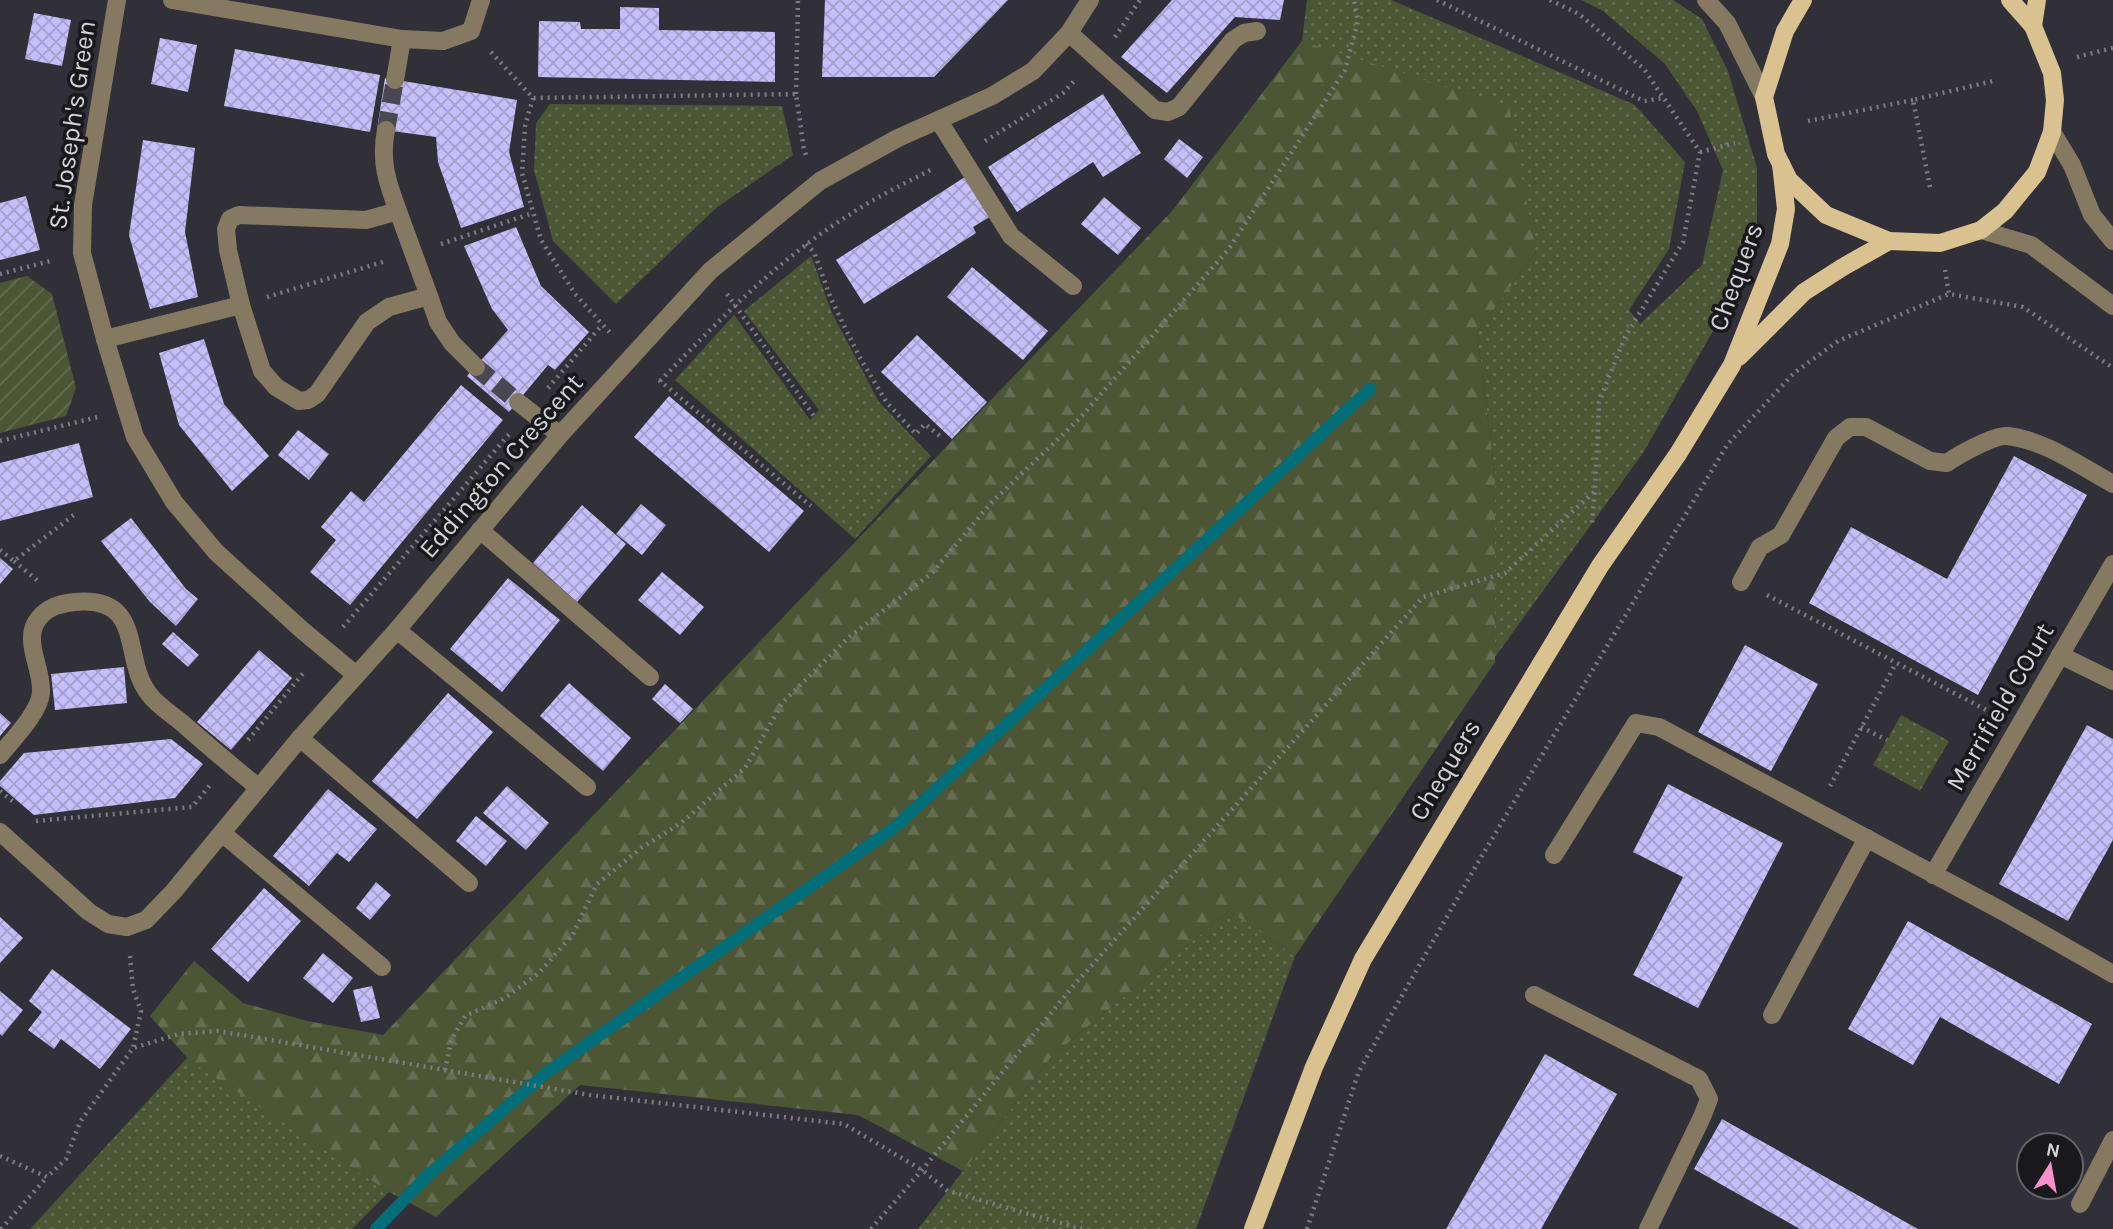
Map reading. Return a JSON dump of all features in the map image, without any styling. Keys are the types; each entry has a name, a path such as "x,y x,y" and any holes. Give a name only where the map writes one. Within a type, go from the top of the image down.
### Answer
{"main road":[{"path":"1803,0 1785,31 1764,97 1776,154 1789,180 1826,215 1889,241 1940,243 1981,230 2005,211 2037,172 2052,132 2052,73 2033,26 2010,0"},
{"path":"2033,26 2037,0"},
{"name":"Chequers","path":"1253,1229 1314,1068 1363,959 1600,566 1678,454 1732,365 1780,244 1786,209 1781,164"},
{"name":"Chequers","path":"1732,365 1804,292 1889,241"}],"street":[{"name":"St. Joseph's Green","path":"117,0 83,205 82,253 135,437 174,502 216,552 356,675"},
{"path":"172,0 201,2 402,39 443,41 471,31 481,0"},
{"name":"Eddington Crescent","path":"127,927 146,920 560,435 710,271 820,181 898,138 992,96 1032,71 1069,33 1090,0"},
{"path":"1706,0 1727,23 1764,97"},
{"path":"1069,33 1155,110 1168,112 1179,107 1233,40 1244,33 1257,31"},
{"path":"395,80 402,39"},
{"path":"939,121 1011,236 1073,286"},
{"path":"386,130 383,149 386,180 438,322 452,343 476,367"},
{"path":"2052,132 2072,165 2092,215 2113,241"},
{"path":"398,211 366,220 254,214 230,219 226,229 228,250 241,305 262,371 276,387 299,401 308,400 317,394 368,323 390,307 429,296"},
{"path":"1981,230 2031,245 2113,306"},
{"path":"105,339 241,305"},
{"path":"524,406 560,435"},
{"path":"1741,582 1760,547 1781,535 1836,438 1850,427 1866,427 1930,461 1947,463 1960,453 2004,436 2043,445 2113,484"},
{"path":"480,530 650,677"},
{"name":"Merrifield COurt","path":"1933,876 2113,564"},
{"path":"0,755 32,715 41,693 33,629 40,615 57,604 89,601 111,608 124,621 132,642 137,673 149,695 259,788"},
{"path":"397,629 587,787"},
{"path":"2060,655 2113,681"},
{"path":"1554,855 1636,723 1659,727 2004,912 2113,974"},
{"path":"300,738 469,883"},
{"path":"0,832 89,912 108,924 127,927"},
{"path":"222,833 382,968"},
{"path":"1772,1015 1867,838"},
{"path":"1534,995 1699,1079 1709,1099 1648,1229"},
{"path":"2080,1204 2113,1140"}],"path":[{"path":"798,0 796,94 804,150 820,181"},
{"path":"811,506 660,381 734,304 806,244 850,214 993,136 1063,93 1097,59 1131,16 1140,0"},
{"path":"445,1070 451,1041 466,1016 505,998 539,973 573,934 597,884 641,848 681,822 744,768 783,702 848,638 933,572 991,503 1078,420 1227,250 1345,70 1359,20 1354,0"},
{"path":"1437,0 1644,101 1664,98"},
{"path":"871,1229 1074,985 1423,597 1505,573 1595,491 1599,402 1625,337 1683,242 1700,152 1644,69 1579,14 1550,0"},
{"path":"471,31 533,98 796,94"},
{"path":"2075,58 2113,48"},
{"path":"1808,121 1997,80"},
{"path":"27,814 37,822 192,807 524,406 602,325 575,294 541,240 522,173 525,126 533,98"},
{"path":"1913,100 1930,187"},
{"path":"1700,152 1735,144"},
{"path":"806,244 814,252 831,299 859,356 887,403 916,434 925,424 941,437"},
{"path":"0,274 82,253"},
{"path":"1944,267 1948,294"},
{"path":"710,271 814,416"},
{"path":"1307,1229 1359,1071 1477,864 1727,445 1794,373 1838,341 1948,294 2023,307 2113,368"},
{"path":"0,441 126,410"},
{"path":"0,550 14,561 75,514"},
{"path":"1741,582 2018,727"},
{"path":"1816,811 1896,663"},
{"path":"1861,727 1887,740"},
{"path":"0,791 18,806"},
{"path":"1,1229 66,1159 80,1122 133,1048 141,1011 133,989 127,927"},
{"path":"133,1048 178,1034 218,1031 590,1095 844,1124 922,1170 947,1191 1082,1229"},
{"path":"0,1156 47,1177"}],"green space":[{"path":"1307,0 1391,0 1635,105 1685,162 1669,249 1629,310 1640,324 1702,265 1723,170 1697,111 1665,64 1603,11 1581,0 1673,0 1702,19 1728,71 1757,168 1757,234 1713,331 1643,453 1495,657 1495,475 1477,332 1536,252 1302,41"},
{"path":"1302,41 1509,107 1536,252 1477,332 1495,475 1495,662 1295,956 1229,911 1053,1055 963,1171 858,1115 580,1085 436,1217 389,1192 190,1061 150,1016 194,961 243,1003 307,1021 383,1035 1173,210"},
{"path":"550,104 782,106 793,155 716,208 616,304 553,241 534,170 536,123"},
{"path":"811,256 832,313 879,402 931,456 855,539 675,380 734,315 810,420 819,410 744,311"},
{"path":"27,276 52,294 76,388 66,416 0,433 0,283"},
{"path":"1901,715 1949,741 1920,791 1873,765"},
{"path":"1229,911 1295,956 1196,1229 918,1229 1053,1055"},
{"path":"187,1058 389,1192 352,1229 30,1229"}],"building":[{"path":"825,0 1008,0 934,77 822,77"},
{"path":"1172,0 1284,0 1280,20 1235,17 1167,93 1121,57"},
{"path":"620,7 659,8 659,30 775,32 775,82 538,77 539,21 580,22 581,29 620,29"},
{"path":"34,13 71,20 62,66 25,59"},
{"path":"160,38 197,45 188,92 151,84"},
{"path":"235,49 380,75 370,132 224,106"},
{"path":"385,78 517,100 509,152 524,207 461,228 438,162 436,137 377,129"},
{"path":"1103,94 1141,153 1103,177 1093,162 1017,212 988,167"},
{"path":"1179,139 1203,157 1187,178 1164,159"},
{"path":"143,140 195,148 185,232 198,297 150,309 129,235"},
{"path":"968,175 993,215 973,227 976,233 864,304 836,260"},
{"path":"26,196 40,250 0,260 0,203"},
{"path":"1104,197 1141,228 1118,255 1081,224"},
{"path":"516,227 541,286 589,332 555,370 548,365 509,412 467,376 508,330 492,309 464,246"},
{"path":"972,267 1048,331 1023,360 947,297"},
{"path":"917,335 987,402 952,439 881,372"},
{"path":"204,339 224,404 269,456 232,491 179,425 159,353"},
{"path":"461,385 503,420 350,605 310,572 336,540 321,527 351,491 364,502"},
{"path":"669,396 804,511 769,552 634,437"},
{"path":"298,430 329,454 309,480 278,455"},
{"path":"79,443 93,497 0,521 0,463"},
{"path":"2014,456 2087,495 1978,695 1809,603 1851,527 1947,579"},
{"path":"641,504 666,525 642,555 616,534"},
{"path":"582,505 626,544 577,602 533,563"},
{"path":"131,518 186,589 198,599 176,626 150,602 101,541"},
{"path":"0,558 13,569 0,584"},
{"path":"662,572 704,607 680,635 638,600"},
{"path":"508,578 560,620 502,692 450,649"},
{"path":"173,632 199,655 188,667 162,644"},
{"path":"1745,645 1818,684 1771,771 1698,732"},
{"path":"259,650 292,678 231,750 197,722"},
{"path":"124,667 127,703 55,710 51,674"},
{"path":"569,683 631,738 603,771 540,716"},
{"path":"665,684 693,709 680,723 652,699"},
{"path":"448,693 493,732 417,819 372,781"},
{"path":"0,713 11,723 0,736"},
{"path":"2087,725 2113,739 2113,840 2068,921 1999,884"},
{"path":"171,739 203,764 175,798 34,815 0,786 0,781 24,753"},
{"path":"1668,784 1783,843 1698,1008 1633,975 1683,877 1633,852"},
{"path":"507,786 549,823 526,850 483,813"},
{"path":"328,789 377,829 349,862 337,853 309,886 273,856"},
{"path":"476,816 507,841 486,866 456,841"},
{"path":"376,882 391,895 370,920 356,908"},
{"path":"264,888 301,921 248,982 211,949"},
{"path":"0,917 23,938 0,963"},
{"path":"1908,921 2092,1024 2059,1084 1940,1017 1913,1065 1848,1029"},
{"path":"323,953 353,978 333,1003 303,978"},
{"path":"52,969 131,1029 100,1069 61,1039 54,1049 28,1030 42,1012 29,1001"},
{"path":"372,986 380,1018 361,1022 353,990"},
{"path":"0,991 23,1010 2,1036 0,1034"},
{"path":"1545,1054 1617,1094 1541,1229 1446,1229"},
{"path":"1722,1119 1918,1229 1800,1229 1694,1169"}],"waterway":[{"path":"376,1229 427,1176 546,1073 895,827 1370,389"}],"tunnel":[{"path":"386,130 395,80"},
{"path":"476,367 518,402"}]}
